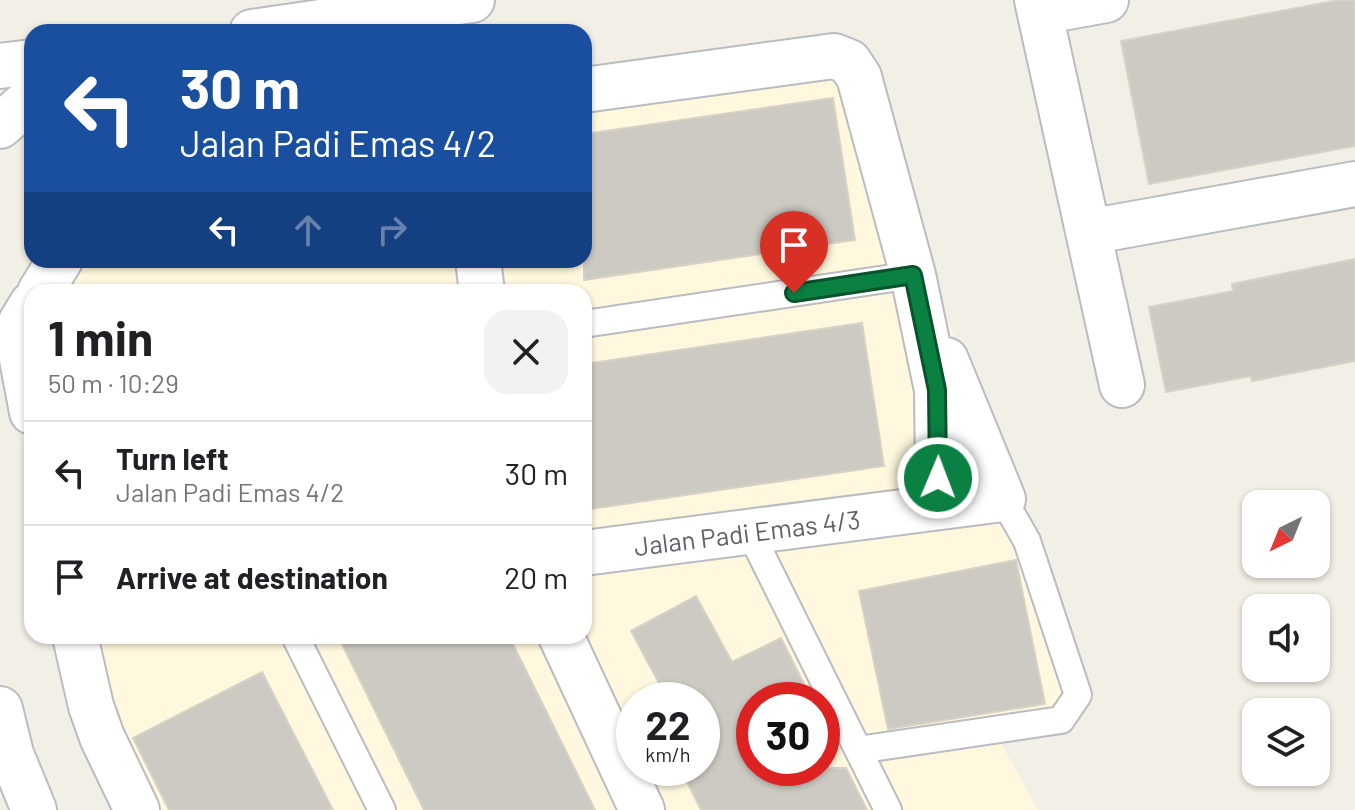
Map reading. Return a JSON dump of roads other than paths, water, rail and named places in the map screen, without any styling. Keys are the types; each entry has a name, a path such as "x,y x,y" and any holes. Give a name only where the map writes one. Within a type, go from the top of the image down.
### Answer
{"street":[{"path":"1106,0 1038,6 1122,385"},
{"path":"337,24 453,13"},
{"path":"592,89 834,56 849,62 859,77 913,275 937,390 938,478 931,494 910,511"},
{"path":"0,66 24,63"},
{"path":"0,126 24,105"},
{"path":"1088,232 1355,184"},
{"path":"913,275 1003,499"},
{"path":"24,317 19,343 24,370"},
{"name":"Jalan Padi Emas 4/3","path":"592,552 1003,499"},
{"path":"77,644 91,706 102,737 137,810"},
{"path":"565,644 642,810"},
{"path":"0,709 11,754 34,810"}],"lane":[{"path":"592,323 913,275"},
{"path":"858,750 1061,720 1078,695 1027,541 1003,499"},
{"path":"750,532 888,810"},
{"path":"299,644 382,810"}]}
